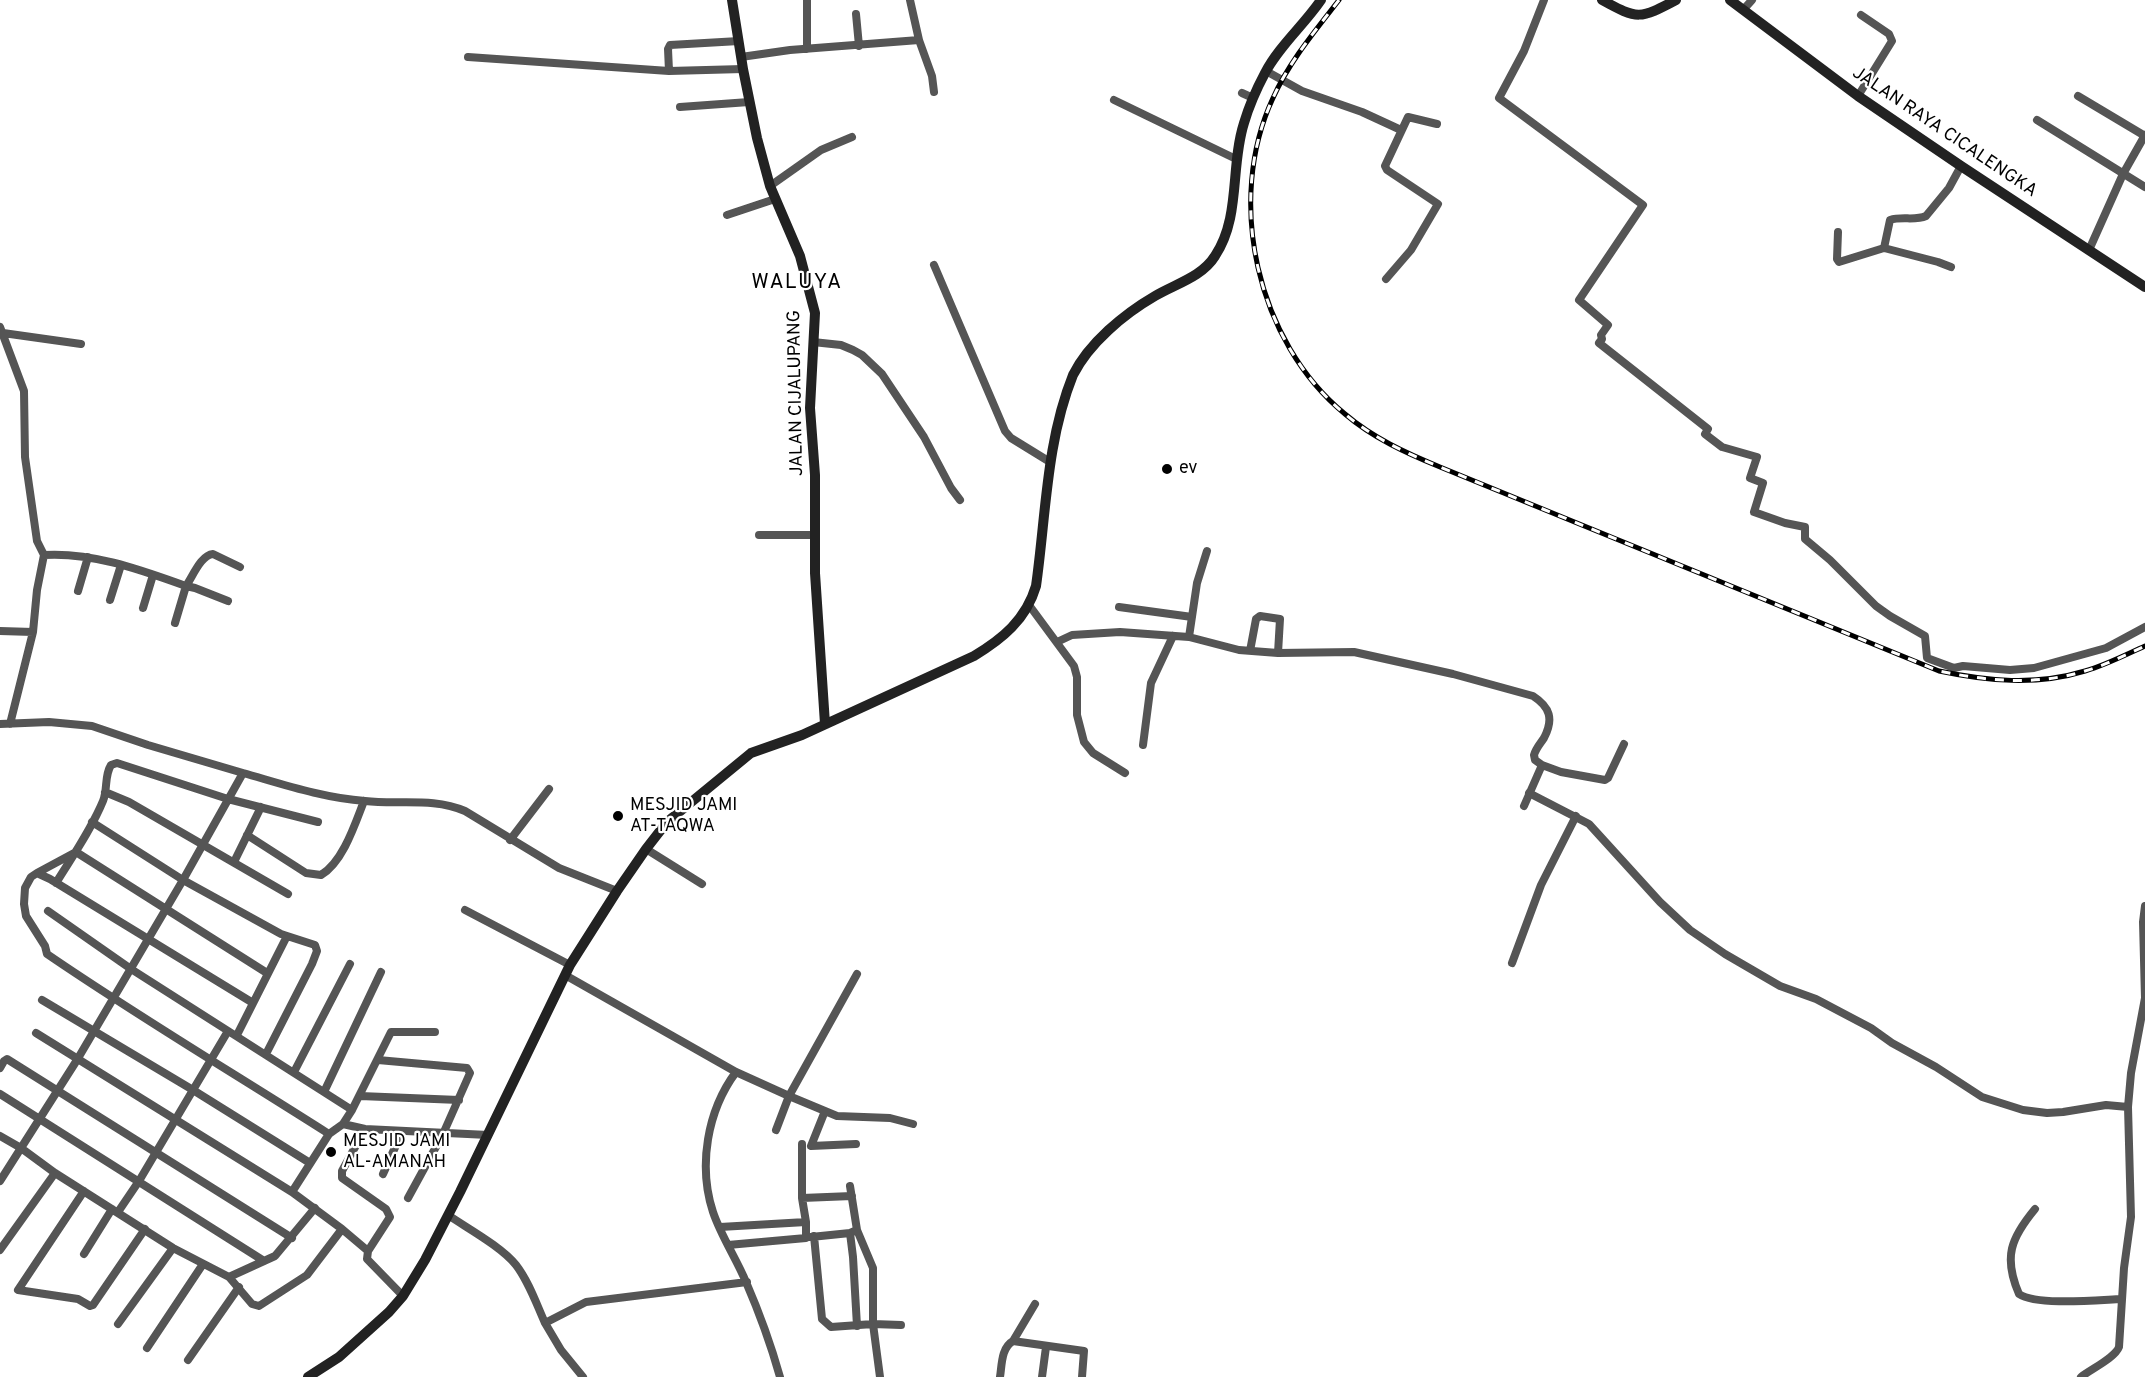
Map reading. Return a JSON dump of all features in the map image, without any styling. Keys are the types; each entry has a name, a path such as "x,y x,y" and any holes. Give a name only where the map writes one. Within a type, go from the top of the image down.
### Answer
{"street":[{"name":"JALAN CIJALUPANG","path":"732,0 749,102 770,186 800,256 815,314 810,408 815,475 815,573 825,724"},
{"path":"807,0 807,49"},
{"path":"910,0 919,40 932,76 934,92"},
{"path":"308,1377 339,1358 403,1296 425,1260 488,1136 568,970 617,891 646,849 674,815 707,790 740,760 762,748 825,724 974,656 1016,625 1029,605 1036,586 1050,462 1068,387 1078,366 1099,340 1136,309 1196,274 1214,258 1228,230 1236,159 1244,122 1253,98 1266,71 1321,0"},
{"path":"1544,0 1524,51 1499,98 1643,205 1579,300 1608,326 1600,335 1602,339 1599,343 1708,429 1705,434 1722,447 1757,457 1750,478 1763,483 1754,512 1785,523 1805,527 1805,539 1830,560 1876,606 1925,636 1927,658 1947,666 2002,670 2034,668 2106,648 2145,627"},
{"path":"1602,0 1624,12 1640,16 1676,0"},
{"name":"JALAN RAYA CICALENGKA","path":"1730,0 1858,96 2145,287"},
{"path":"1743,10 1752,0"},
{"path":"856,14 860,46"},
{"path":"1858,96 1892,41 1889,34 1861,15"},
{"path":"741,57 919,40"},
{"path":"669,71 668,49 670,45 739,41"},
{"path":"468,57 669,71 743,69"},
{"path":"1266,71 1302,92 1362,112 1401,130"},
{"path":"1242,93 1253,98"},
{"path":"2078,96 2145,135 2123,174 2089,250"},
{"path":"1114,100 1236,159"},
{"path":"680,107 749,102"},
{"path":"1386,279 1411,250 1438,205 1386,169 1409,116 1437,124"},
{"path":"2037,120 2145,187"},
{"path":"770,186 821,150 852,137"},
{"path":"1884,248 1890,220 1907,217 1923,219 1949,188 1961,166"},
{"path":"727,215 774,199"},
{"path":"1838,232 1837,259 1839,262 1884,248 1952,267"},
{"path":"934,265 1005,430 1011,438 1050,462"},
{"path":"1,330 81,344"},
{"path":"1,330 24,391 26,457 38,541 44,555 33,632 10,724"},
{"path":"813,342 841,345 853,350 862,355 882,374 924,437 960,500"},
{"path":"759,535 815,535"},
{"path":"1189,637 1197,584 1208,551"},
{"path":"44,555 63,554 88,557 121,565 228,601"},
{"path":"175,623 186,586 205,556 213,554 240,567"},
{"path":"78,591 88,557"},
{"path":"110,600 121,565"},
{"path":"143,608 153,575"},
{"path":"1029,605 1076,670 1077,715 1084,742 1093,753 1125,773"},
{"path":"1119,607 1192,617"},
{"path":"1250,651 1256,620 1260,616 1280,619 1278,652"},
{"path":"0,631 33,632"},
{"path":"1057,642 1072,635 1120,632 1189,637 1250,651 1354,652 1453,674 1533,696 1544,704 1549,712 1549,724 1534,755 1535,760 1561,772 1605,780 1624,744"},
{"path":"1143,745 1151,683 1173,636"},
{"path":"0,724 49,722 92,726 148,745 325,795 364,801 421,801 451,805 465,811 559,868 617,891"},
{"path":"56,883 92,822 105,792 108,770 111,765 117,763 228,799 318,822"},
{"path":"1524,806 1542,765"},
{"path":"0,1180 95,1030 243,773"},
{"path":"510,840 549,789"},
{"path":"105,792 129,802 288,894"},
{"path":"1529,793 1589,824 1660,902 1690,930 1779,986 1816,999 1871,1028 1982,1097 2014,1108 2046,1113 2106,1105 2128,1107"},
{"path":"247,835 306,873 321,875 338,858 364,801"},
{"path":"234,862 261,807"},
{"path":"1512,963 1541,885 1576,816"},
{"path":"92,822 183,880 286,936 315,945 317,951 312,964 266,1054"},
{"path":"646,849 702,884"},
{"path":"76,852 37,873 25,888 26,916 45,946 47,954 113,999 328,1134"},
{"path":"76,852 267,973"},
{"path":"37,873 253,1003"},
{"path":"2081,1377 2118,1350 2121,1299 2131,1217 2128,1107 2142,1030 2145,998 2143,922 2145,906"},
{"path":"465,910 736,1072 837,1116 890,1118 913,1124"},
{"path":"48,911 131,969 352,1110"},
{"path":"237,1035 286,936"},
{"path":"294,1072 350,964"},
{"path":"324,1092 381,972"},
{"path":"776,1130 789,1096 857,974"},
{"path":"42,1000 95,1030 310,1163"},
{"path":"84,1254 139,1181 228,1031"},
{"path":"292,1192 328,1134 343,1124 352,1110 391,1032 435,1032"},
{"path":"36,1033 292,1192 368,1251"},
{"path":"0,1068 3,1061 7,1059 292,1238"},
{"path":"378,1060 466,1068 469,1076 443,1134 408,1198"},
{"path":"736,1072 729,1081 710,1130 706,1152 706,1182 713,1213 747,1282 780,1377"},
{"path":"0,1094 264,1261"},
{"path":"360,1096 459,1100"},
{"path":"825,1111 811,1146 856,1143"},
{"path":"343,1124 365,1129 488,1136"},
{"path":"365,1129 341,1175 343,1180 390,1214 368,1251 368,1262 403,1296"},
{"path":"383,1174 402,1132"},
{"path":"0,1136 173,1248 229,1277 255,1306 263,1305 308,1275 342,1229"},
{"path":"802,1144 802,1198 822,1320 831,1327 901,1325"},
{"path":"0,1250 55,1173"},
{"path":"850,1186 857,1326"},
{"path":"84,1191 18,1290 78,1299 90,1306 93,1305 144,1229"},
{"path":"802,1198 852,1196"},
{"path":"229,1277 275,1256 315,1208"},
{"path":"2035,1209 2018,1229 2012,1248 2012,1268 2019,1294 2024,1297 2052,1301 2121,1299"},
{"path":"448,1215 515,1263 561,1350 583,1377"},
{"path":"720,1227 806,1222"},
{"path":"728,1245 853,1232"},
{"path":"853,1232 873,1268 873,1324 880,1377"},
{"path":"118,1324 173,1248"},
{"path":"147,1348 203,1264"},
{"path":"546,1323 586,1302 747,1282"},
{"path":"188,1360 239,1287"},
{"path":"1000,1377 1005,1349 1013,1341 1035,1304"},
{"path":"1013,1341 1084,1351 1082,1377"},
{"path":"1042,1377 1046,1347"}],"railway":[{"path":"1339,0 1295,59 1273,98 1259,138 1252,181 1251,224 1258,268 1271,310 1290,349 1315,384 1356,423 1378,438 1427,462 1939,671 1993,679 2048,679 2093,669 2145,646"}],"place":[{"name":"ev","path":"1167,469"},
{"name":"MESJID JAMI AT-TAQWA","path":"618,816"},
{"name":"MESJID JAMI AL-AMANAH","path":"331,1152"}],"district":[{"name":"WALUYA","path":"797,284"}]}
